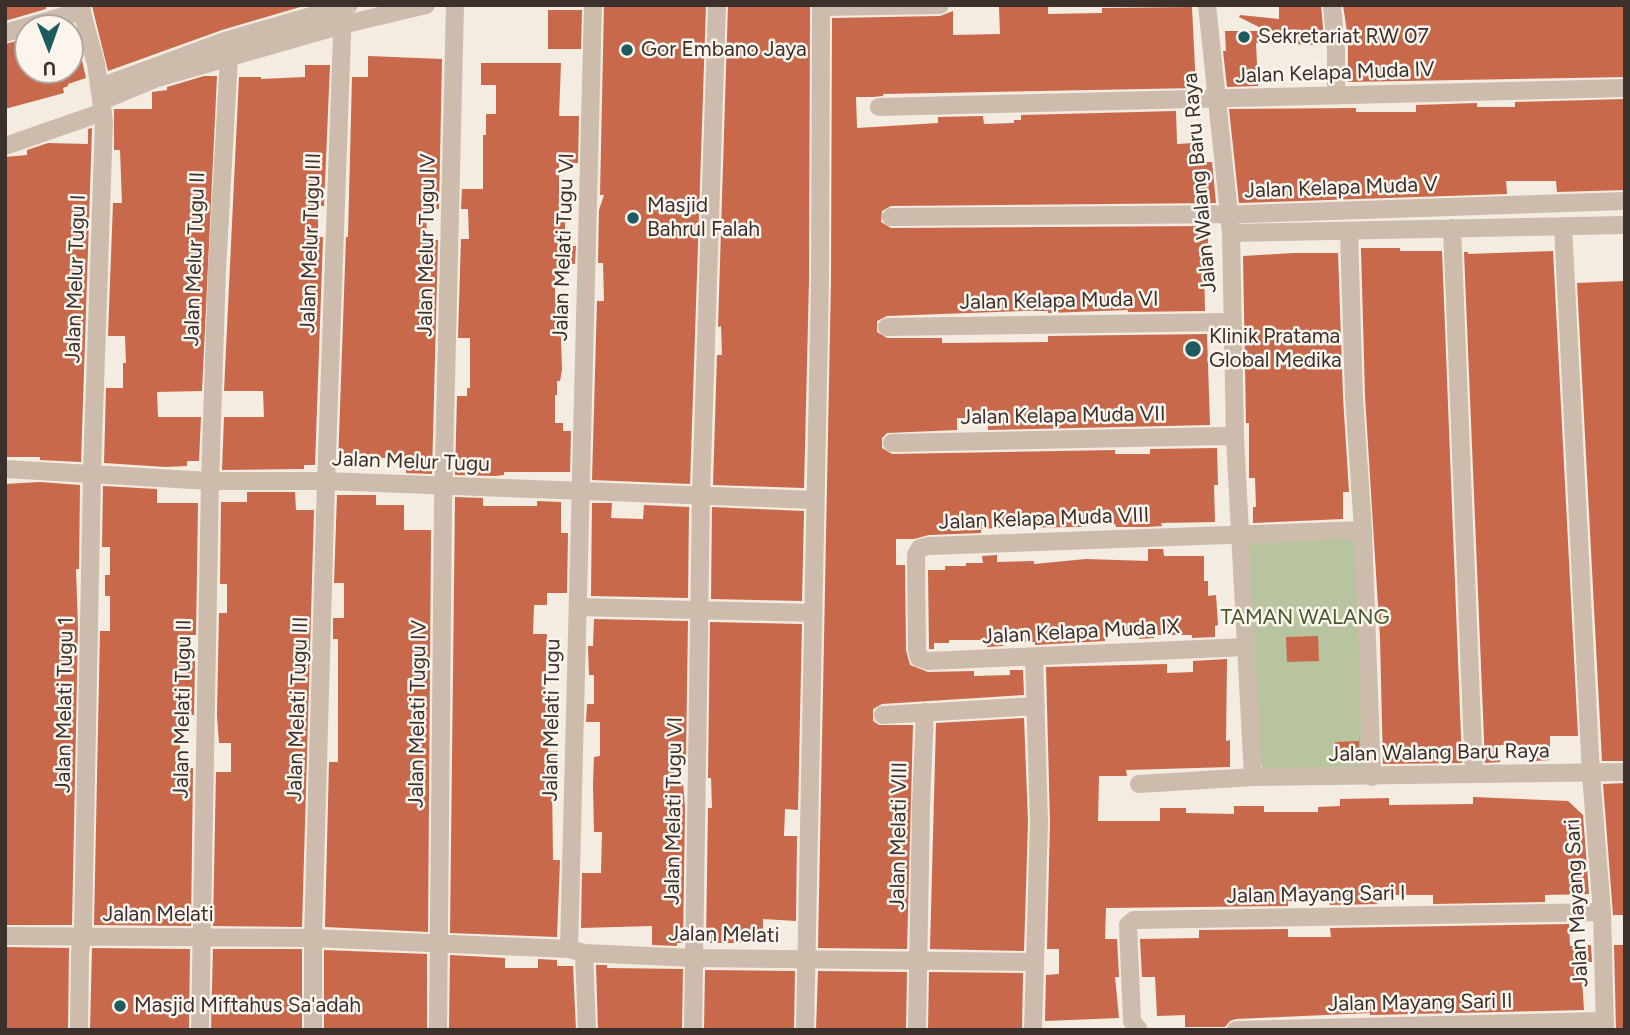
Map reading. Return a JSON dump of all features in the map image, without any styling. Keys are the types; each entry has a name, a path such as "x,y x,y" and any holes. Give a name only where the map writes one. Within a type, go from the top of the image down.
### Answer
{"street":[{"path":"227,50 426,5"},
{"name":"Jalan Melur Tugu IV","path":"444,486 456,5"},
{"name":"Jalan Melati Tugu VI","path":"580,491 593,5"},
{"name":"Jalan Melati Tugu VI","path":"693,1030 701,496 717,5"},
{"path":"805,1030 820,266 821,6 940,5"},
{"name":"Jalan Walang Baru Raya","path":"1207,5 1231,233 1235,438 1253,777"},
{"path":"1332,5 1336,96"},
{"path":"5,146 102,100 346,6"},
{"name":"Jalan Melur Tugu III","path":"326,481 342,25 346,6"},
{"path":"5,33 81,8"},
{"name":"Jalan Melur Tugu I","path":"81,8 102,100 92,472"},
{"name":"Jalan Melur Tugu II","path":"210,481 227,50"},
{"name":"Jalan Kelapa Muda IV","path":"880,107 1625,88"},
{"name":"Jalan Kelapa Muda V","path":"891,217 1228,214 1625,201"},
{"path":"1231,233 1625,225"},
{"name":"Jalan Mayang Sari","path":"1563,226 1591,774 1602,912 1605,1026"},
{"path":"1452,228 1474,774"},
{"path":"1349,231 1353,397 1363,530 1372,777"},
{"name":"Jalan Kelapa Muda VI","path":"887,327 1232,322"},
{"name":"Jalan Kelapa Muda VII","path":"892,443 1210,436 1235,438"},
{"name":"Jalan Melur Tugu","path":"5,469 210,481 326,481 815,500"},
{"name":"Jalan Melati Tugu 1","path":"79,1030 92,472"},
{"name":"Jalan Melati Tugu II","path":"200,1030 210,481"},
{"name":"Jalan Melati Tugu III","path":"313,1030 313,938 326,481"},
{"name":"Jalan Melati Tugu IV","path":"438,1030 444,486"},
{"name":"Jalan Melati Tugu","path":"580,491 576,951 587,1030"},
{"path":"1240,534 1363,530"},
{"name":"Jalan Kelapa Muda VIII","path":"919,658 916,555 920,548 1240,534"},
{"path":"578,607 813,613"},
{"name":"Jalan Kelapa Muda IX","path":"919,658 928,661 1245,647"},
{"path":"1033,1030 1039,821 1034,657"},
{"path":"883,715 1036,706"},
{"name":"Jalan Melati VIII","path":"917,1030 925,712"},
{"name":"Jalan Walang Baru Raya","path":"1139,784 1253,777 1625,772"},
{"name":"Jalan Mayang Sari I","path":"1136,1025 1128,925 1134,920 1602,912"},
{"name":"Jalan Melati","path":"5,936 313,938 694,958 1034,962"},
{"name":"Jalan Mayang Sari II","path":"1236,1030 1605,1026"}],"green space":[{"name":"TAMAN WALANG","path":"1357,533 1370,774 1265,775 1255,747 1243,537"}],"building":[{"path":"5,5 46,5 46,9 29,14 14,14 14,18 5,21"},
{"path":"307,5 222,30 108,71 92,6"},
{"path":"604,5 706,5 690,484 592,480 597,301 604,301 603,263 598,263 599,210 604,195 600,195"},
{"path":"728,5 810,5 809,280 804,488 713,485 717,355 722,355 721,326 718,327"},
{"path":"1048,5 1048,14 1102,13 1102,8 1192,7 1196,88 883,94 856,97 857,128 938,123 938,117 983,116 984,124 1014,123 1014,120 1021,120 1021,115 1176,111 1177,144 1194,143 1194,162 1212,162 1216,203 891,206 882,211 881,222 891,228 1208,226 1208,264 1204,264 1205,311 1024,311 887,316 877,321 877,332 887,338 942,338 942,343 1048,342 1048,336 1207,334 1210,425 988,430 988,418 957,418 957,430 887,433 882,438 882,448 892,454 1115,450 1115,454 1150,454 1150,449 1217,448 1215,522 1161,523 1162,526 1147,527 1116,527 1115,524 997,528 981,529 981,533 896,539 896,565 905,565 906,650 910,665 928,672 974,671 974,676 1010,675 1010,670 1023,670 1024,695 882,704 873,709 873,721 879,725 913,725 907,949 818,948 831,280 832,18 940,16 953,11 953,35 1000,34 999,7"},
{"path":"1279,5 1321,5 1324,39 1321,39 1321,45 1256,43 1258,86 1227,87 1223,51 1226,51 1225,31 1267,31 1239,17 1279,19"},
{"path":"1343,5 1625,5 1625,77 1348,82 1348,38"},
{"path":"548,10 582,10 581,49 548,49"},
{"path":"14,42 14,84 68,84 63,88 64,93 5,109 5,44"},
{"path":"368,56 442,59 439,209 426,209 427,240 438,240 432,474 406,473 406,461 396,461 396,458 366,458 366,464 338,465 352,77 368,77"},
{"path":"481,63 561,63 559,116 579,116 578,163 559,163 559,220 565,220 565,246 576,246 575,264 564,264 564,268 555,268 555,296 563,296 563,310 560,310 562,370 555,395 555,423 563,423 563,431 571,431 570,472 455,475 457,396 467,396 467,388 470,388 470,338 458,338 461,239 469,239 468,209 461,209 462,189 483,189 483,135 486,135 486,114 496,114 496,85 481,85"},
{"path":"305,65 330,65 324,206 318,206 318,237 323,237 315,465 304,465 304,469 222,470 224,417 264,417 263,391 224,391 239,77 305,77"},
{"path":"204,76 217,76 202,391 157,392 158,417 201,417 199,461 187,461 187,466 166,467 104,463 106,388 123,388 123,363 126,363 125,336 108,336 113,203 122,203 120,150 114,150 114,109 152,109 152,92 167,90 167,87"},
{"path":"1625,99 1625,190 1557,192 1556,181 1506,181 1507,194 1239,203 1229,109 1356,108 1356,112 1416,112 1416,105 1477,103 1477,107 1515,107 1515,102"},
{"path":"92,128 81,462 40,460 40,457 5,457 5,157 27,155 27,150 48,143 88,144 88,129"},
{"path":"1361,248 1442,251 1462,763 1383,764 1380,638 1365,396"},
{"path":"1553,251 1578,736 1550,736 1550,760 1536,761 1536,745 1500,745 1500,762 1485,763 1464,252"},
{"path":"1338,253 1349,492 1343,492 1343,519 1253,523 1253,507 1256,507 1255,478 1249,478 1249,423 1246,423 1243,256"},
{"path":"1625,281 1625,761 1602,761 1577,283"},
{"path":"40,482 80,485 79,569 76,569 78,628 72,925 5,925 5,484"},
{"path":"103,486 157,489 157,503 198,503 196,635 191,635 191,661 195,661 194,715 188,715 188,732 180,732 180,768 193,768 191,926 94,925 100,631 110,631 110,596 105,596 105,575 110,575 110,547 102,547"},
{"path":"247,492 295,492 296,510 314,510 302,927 213,926 216,772 231,772 231,743 219,743 217,715 219,613 227,613 227,584 220,584 221,502 247,502"},
{"path":"337,495 376,495 376,505 404,505 404,530 431,530 428,932 325,927 329,762 338,762 338,639 333,639 333,618 344,618 344,583 334,583"},
{"path":"455,497 483,498 483,506 537,506 537,501 561,502 561,533 568,533 567,593 547,593 547,605 534,605 533,634 547,634 545,691 558,690 558,723 547,722 548,751 558,751 558,771 554,771 552,785 553,860 560,860 557,937 450,933"},
{"path":"592,503 612,503 611,518 643,519 644,505 689,507 688,598 591,596"},
{"path":"712,507 804,511 802,601 711,599"},
{"path":"1148,549 1163,549 1164,556 1204,556 1204,581 1208,581 1208,596 1216,595 1218,625 1215,626 1215,637 1154,635 1154,638 1139,639 1139,633 1105,634 1105,641 1035,645 1035,642 1003,642 1003,646 987,647 987,640 949,640 949,643 934,643 934,649 929,649 928,570 945,570 945,566 966,566 966,563 983,563 982,556 997,555 997,562 1034,561 1034,564 1086,559 1148,561"},
{"path":"594,619 688,621 686,755 675,755 674,783 683,782 685,808 683,943 677,943 677,946 652,945 652,926 581,928 582,873 601,873 602,832 594,832 593,784 594,757 600,756 600,722 586,722 587,704 594,704 594,675 589,675 588,646 593,646"},
{"path":"710,622 802,624 798,810 785,809 784,836 797,836 796,921 763,919 763,943 706,943 708,808 712,808 711,778 708,778"},
{"path":"1318,636 1319,661 1287,662 1286,637"},
{"path":"1227,659 1226,741 1230,740 1230,767 1126,770 1127,776 1099,776 1098,821 1160,821 1160,808 1186,808 1186,813 1234,814 1234,806 1264,806 1264,812 1318,812 1318,807 1340,806 1340,799 1389,798 1389,805 1473,804 1473,797 1568,801 1583,815 1589,894 1545,895 1545,902 1433,904 1433,895 1378,895 1377,904 1330,905 1329,901 1288,901 1288,906 1106,908 1105,939 1117,939 1119,977 1115,977 1119,1018 1045,1021 1046,975 1059,974 1059,949 1047,949 1050,822 1046,667 1167,664 1167,673 1193,672 1193,661"},
{"path":"1024,718 1028,822 1024,951 930,949 936,723"},
{"path":"1359,733 1360,758 1335,760 1335,742 1359,741"},
{"path":"1625,783 1625,915 1613,915 1603,784"},
{"path":"1569,924 1570,946 1591,945 1592,962 1581,962 1584,1010 1370,1013 1236,1019 1225,1027 1185,1027 1185,1015 1157,1016 1155,977 1142,977 1140,939 1199,938 1199,930 1288,929 1288,937 1331,937 1330,928"},
{"path":"1614,945 1625,945 1625,1030 1616,1030"},
{"path":"5,947 69,948 68,1030 5,1030"},
{"path":"92,948 190,949 189,1030 90,1030"},
{"path":"213,949 302,949 302,1030 211,1030"},
{"path":"324,950 427,954 427,1030 324,1030"},
{"path":"450,955 505,958 505,968 538,968 538,959 557,960 557,966 573,966 576,1030 449,1030"},
{"path":"596,965 607,965 607,968 683,969 682,1030 598,1030"},
{"path":"705,970 795,971 794,1030 704,1030"},
{"path":"818,971 907,972 906,1030 816,1030"},
{"path":"929,972 1023,973 1022,1030 928,1030"}],"place":[{"name":"Sekretariat RW 07","path":"1244,37"},
{"name":"Gor Embano Jaya","path":"627,50"},
{"name":"Masjid Bahrul Falah","path":"633,218"},
{"name":"Klinik Pratama Global Medika","path":"1193,349"},
{"name":"Masjid Miftahus Sa'adah","path":"120,1006"}]}
